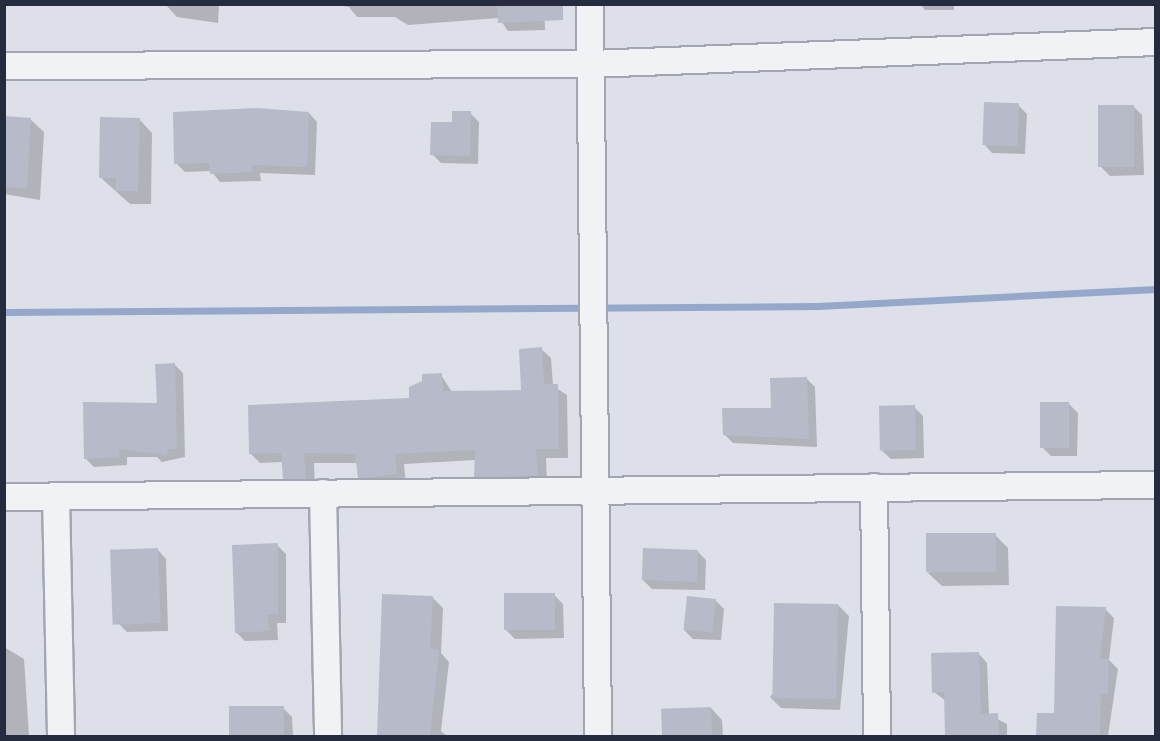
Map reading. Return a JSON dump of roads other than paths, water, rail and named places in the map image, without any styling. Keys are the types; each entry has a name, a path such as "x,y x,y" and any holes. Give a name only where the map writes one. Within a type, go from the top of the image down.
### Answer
{"street":[{"path":"590,4 598,736"},
{"path":"4,66 591,64 1155,42"},
{"path":"4,497 1155,484"},
{"path":"874,488 877,736"},
{"path":"323,493 328,736"},
{"path":"56,496 61,736"}],"waterway":[{"path":"4,312 818,306 1156,289"}]}
